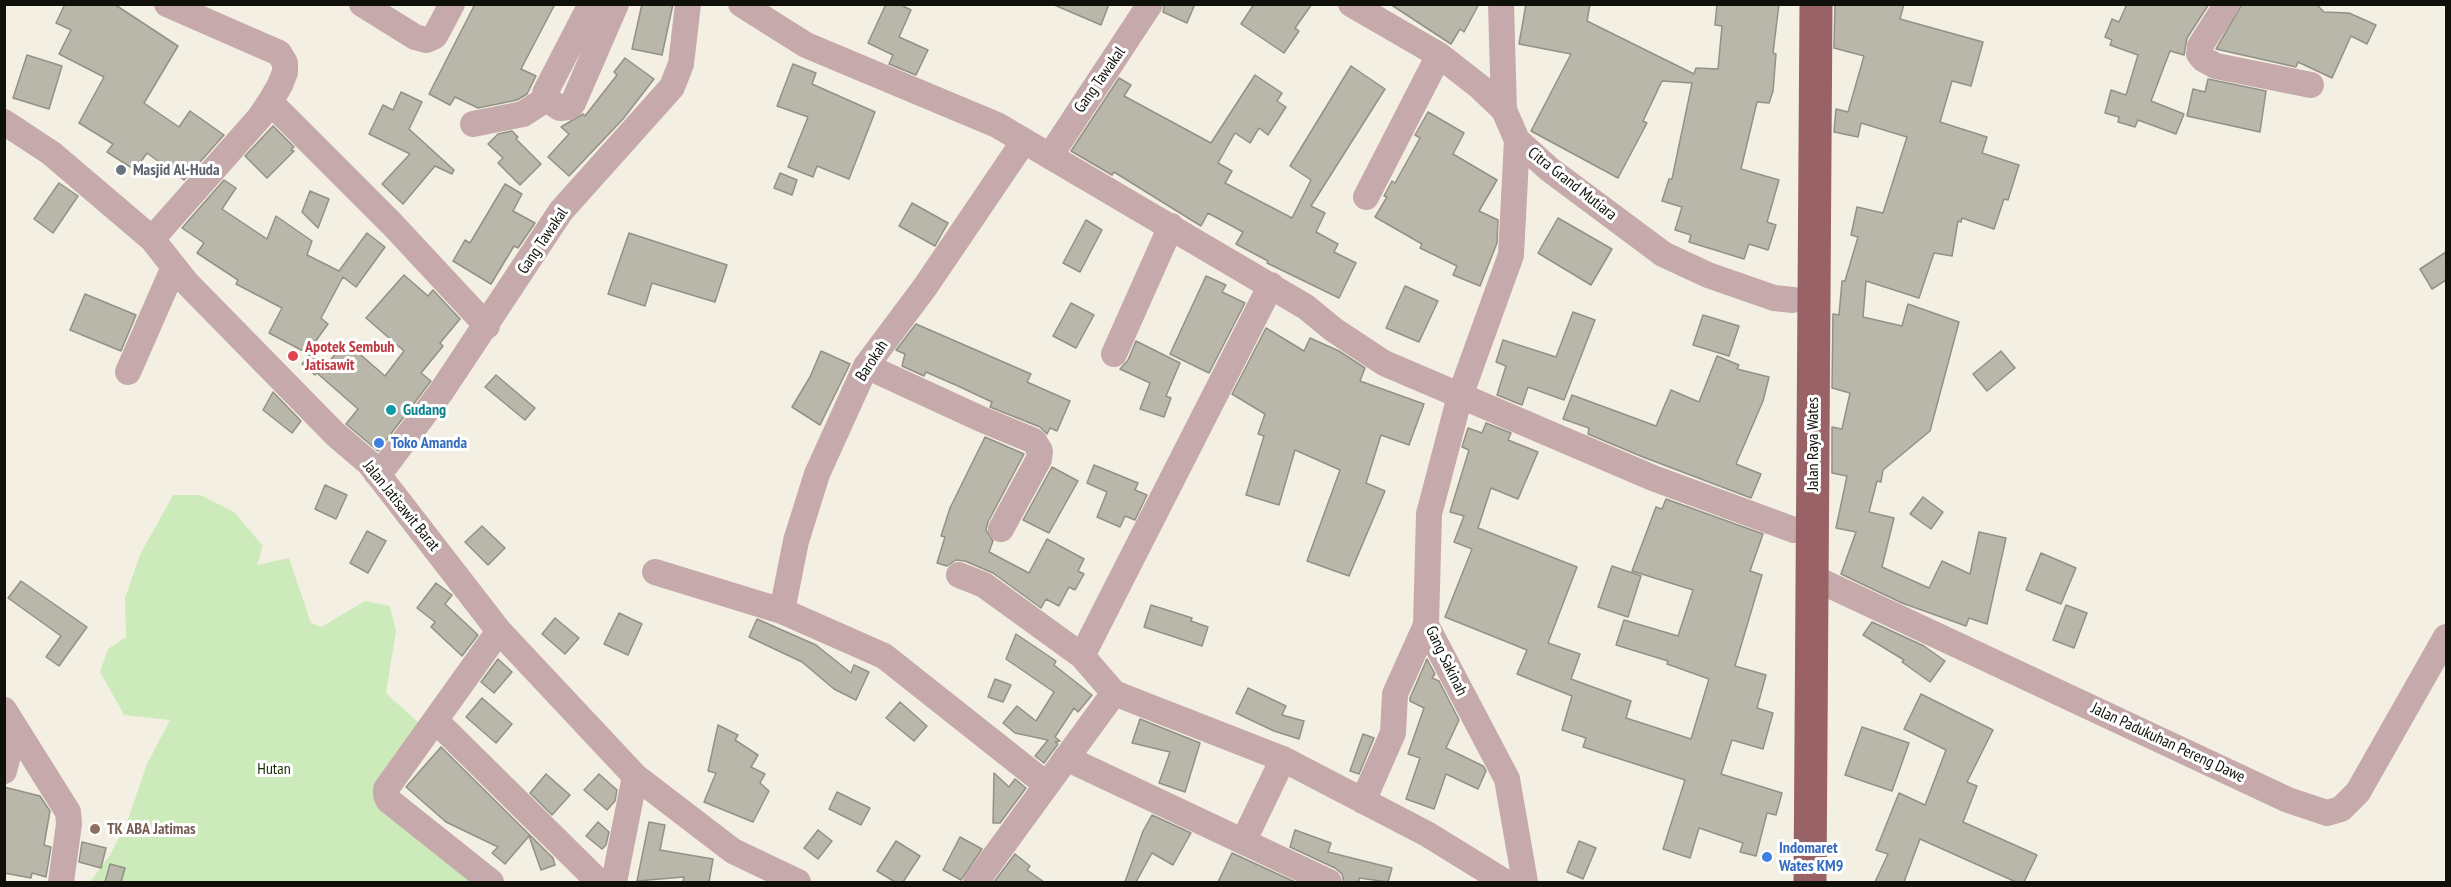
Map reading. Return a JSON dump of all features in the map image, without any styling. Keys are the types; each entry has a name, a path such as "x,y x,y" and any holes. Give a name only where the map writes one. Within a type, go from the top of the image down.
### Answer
{"highway":[{"name":"Jalan Raya Wates","path":"1792,882 1796,4"},
{"name":"Jalan Raya Wates","path":"1810,882 1816,4"}],"street":[{"path":"152,239 260,117 280,85 285,72 285,63 279,52 166,4"},
{"path":"362,4 415,37 426,40 435,36 452,4"},
{"path":"546,99 544,96 547,88 591,4"},
{"path":"546,99 564,108 572,104 616,4"},
{"name":"Gang Tawakal","path":"376,473 386,465 487,326 561,211 672,87 681,64 688,4"},
{"path":"741,4 806,45 998,125 1271,285 1384,363 1653,478 1794,530"},
{"name":"Gang Tawakal","path":"1050,156 1150,4"},
{"name":"Citra Grand Mutiara","path":"1351,4 1439,55 1504,110 1517,140 1549,169 1664,254 1708,275 1774,298 1793,300"},
{"path":"1502,4 1504,110"},
{"path":"2227,4 2200,46 2199,54 2203,59 2216,66 2311,85"},
{"path":"1366,197 1439,55"},
{"path":"473,124 523,114 546,99"},
{"path":"270,102 392,224 487,326"},
{"name":"Jalan Jatisawit Barat","path":"4,122 51,153 152,239 174,267 376,473 499,631 635,776 733,851 798,882"},
{"name":"Gang Sakinah","path":"1517,140 1511,255 1460,396 1429,514 1426,625 1507,779 1525,882"},
{"name":"Barokah","path":"782,611 796,541 818,474 866,366 926,287 1024,141"},
{"path":"1114,354 1171,226"},
{"path":"128,372 174,267"},
{"path":"1082,656 1271,285"},
{"path":"866,366 1034,441 1040,451 1039,459 1001,529"},
{"path":"655,572 782,611 884,656 1047,785"},
{"path":"959,575 984,585 1082,656 1114,693 1283,759 1426,834 1505,882"},
{"name":"Jalan Padukuhan Pereng Dawe","path":"1812,577 2288,800 2327,813 2341,809 2358,792 2446,636"},
{"path":"1363,801 1393,733 1395,694 1426,625"},
{"path":"491,882 388,800 386,789 437,722 499,631"},
{"path":"976,882 1114,693"},
{"path":"4,771 10,719"},
{"path":"10,719 68,812 69,824 61,882"},
{"path":"437,722 599,882"},
{"path":"1066,758 1329,882"},
{"path":"1244,840 1283,759"},
{"path":"614,882 635,776"}],"green space":[{"name":"Hutan","path":"173,495 200,495 234,512 263,546 257,565 289,558 311,623 321,627 365,601 390,606 396,631 386,693 429,732 387,789 491,882 90,882 110,855 127,822 147,764 170,720 124,715 100,672 108,649 126,637 125,598 140,555"}],"building":[{"path":"65,4 114,4 178,46 144,103 179,127 190,111 224,135 184,180 147,153 135,170 107,152 113,144 79,123 104,77 59,54 71,30 56,23"},
{"path":"475,4 555,4 521,69 536,76 527,94 517,100 478,108 455,97 450,105 429,94"},
{"path":"642,4 673,4 662,55 632,49"},
{"path":"886,4 899,4 911,10 899,37 928,50 916,75 889,64 893,55 868,43"},
{"path":"1052,4 1109,4 1101,25"},
{"path":"1165,4 1195,4 1187,23 1163,12"},
{"path":"1254,4 1312,4 1295,28 1299,31 1284,53 1241,24"},
{"path":"1390,4 1479,4 1464,32 1460,29 1451,44"},
{"path":"1526,4 1590,4 1587,21 1694,74 1696,68 1718,69 1722,26 1715,25 1717,4 1779,4 1773,53 1776,54 1773,91 1769,103 1757,102 1741,169 1779,180 1767,222 1776,225 1768,250 1749,244 1744,259 1689,242 1691,235 1675,230 1682,207 1662,201 1669,179 1672,179 1692,83 1662,81 1643,121 1647,123 1618,178 1531,131 1571,54 1519,44"},
{"path":"1835,4 1904,4 1900,19 1983,42 1971,86 1952,81 1940,122 1987,137 1982,153 2019,165 2008,200 2004,199 1994,229 1962,218 1961,222 1958,221 1952,256 1934,253 1919,298 1866,281 1863,317 1902,326 1908,304 1959,322 1930,431 1883,470 1881,482 1877,481 1869,512 1894,518 1882,567 1929,588 1942,561 1970,574 1979,532 2006,538 1987,624 1969,618 1966,626 1902,603 1841,574 1856,532 1836,528 1847,476 1832,473 1832,427 1842,429 1850,393 1832,388 1833,314 1839,315 1842,281 1845,281 1858,237 1851,235 1857,207 1883,213 1907,137 1861,123 1858,137 1834,132 1836,109 1848,112 1864,56 1834,48"},
{"path":"2127,4 2209,4 2187,38 2184,55 2170,51 2151,101 2184,114 2176,134 2138,120 2135,127 2118,122 2119,117 2105,113 2111,90 2126,95 2138,55 2110,45 2112,40 2105,37 2112,19 2119,22"},
{"path":"2242,4 2316,4 2324,12 2349,13 2376,25 2367,44 2351,36 2332,78 2298,62 2296,67 2216,49"},
{"path":"27,55 62,66 49,109 13,98"},
{"path":"625,58 654,79 623,119 569,176 548,157 569,134 561,127 583,114 585,116 617,75 614,72"},
{"path":"793,64 816,73 812,84 875,112 849,179 817,166 813,177 788,167 808,117 777,106"},
{"path":"1351,66 1385,89 1311,206 1325,213 1316,232 1338,244 1334,252 1356,263 1339,298 1267,263 1268,261 1236,244 1243,232 1208,213 1201,226 1114,172 1112,175 1071,151 1119,78 1131,85 1124,96 1211,143 1255,75 1282,93 1277,101 1286,107 1268,135 1259,128 1250,143 1235,133 1218,163 1232,171 1225,183 1292,218 1311,180 1290,166"},
{"path":"2208,79 2266,91 2260,132 2187,116 2193,89 2205,92"},
{"path":"401,92 422,102 409,129 454,170 452,174 435,166 403,204 382,184 410,154 369,134 383,105 393,110"},
{"path":"1428,112 1464,133 1453,154 1497,180 1479,211 1498,220 1497,243 1480,286 1453,275 1457,266 1420,248 1422,244 1375,217 1387,197 1384,196 1392,181 1395,183 1420,138 1415,135"},
{"path":"273,126 294,147 291,150 294,151 267,178 245,156"},
{"path":"512,131 518,137 516,139 541,164 520,185 498,163 503,158 488,144 498,134"},
{"path":"780,173 797,180 792,195 774,188"},
{"path":"224,180 236,188 222,209 267,239 276,216 312,241 307,255 339,271 367,233 385,247 356,287 343,277 321,318 328,324 307,353 269,333 282,308 236,284 238,280 197,253 204,243 182,228"},
{"path":"59,183 78,196 53,233 34,219"},
{"path":"505,184 522,194 513,211 535,223 518,248 514,246 491,284 453,261 465,240 470,243"},
{"path":"310,191 329,199 318,228 302,212"},
{"path":"912,203 948,223 935,246 899,226"},
{"path":"1558,218 1612,249 1591,285 1538,253"},
{"path":"1086,220 1102,230 1080,272 1063,263"},
{"path":"629,233 727,265 715,302 652,283 645,306 608,294"},
{"path":"2446,252 2446,280 2432,289 2420,269"},
{"path":"404,275 428,296 433,290 460,319 440,343 443,346 421,373 431,381 378,451 346,424 358,409 318,374 346,342 385,376 404,351 366,318"},
{"path":"1206,276 1226,285 1222,292 1245,303 1209,373 1170,354"},
{"path":"1405,286 1438,301 1419,342 1386,328"},
{"path":"85,294 136,315 121,351 70,330"},
{"path":"1071,303 1094,315 1076,348 1053,336"},
{"path":"1573,312 1595,320 1564,400 1528,387 1522,405 1497,395 1506,366 1496,362 1503,340 1556,357"},
{"path":"1703,315 1739,326 1729,356 1693,345"},
{"path":"916,324 1031,374 1027,382 1070,401 1057,431 1050,428 1047,434 1040,427 990,407 992,402 958,386 926,372 924,376 902,366 905,354 896,350"},
{"path":"1266,328 1304,351 1310,338 1339,351 1365,368 1360,381 1424,404 1409,445 1381,435 1366,483 1385,491 1349,576 1307,561 1340,470 1295,450 1279,505 1246,495 1264,436 1258,434 1265,414 1232,394"},
{"path":"1136,341 1180,363 1166,396 1171,398 1164,417 1140,409 1150,383 1120,369 1128,360"},
{"path":"821,351 850,364 820,425 792,407 810,377"},
{"path":"2001,351 2015,368 1987,391 1973,374"},
{"path":"312,352 325,363 315,375 302,364"},
{"path":"1717,356 1739,365 1737,369 1769,377 1763,401 1736,464 1761,474 1751,498 1588,434 1589,428 1563,419 1572,395 1656,426 1671,390 1699,402"},
{"path":"496,375 535,408 525,420 485,387"},
{"path":"273,392 301,421 292,433 263,410"},
{"path":"1486,423 1511,433 1508,440 1538,452 1518,499 1491,488 1478,528 1577,567 1548,643 1580,654 1571,679 1631,701 1626,718 1691,739 1709,679 1667,664 1668,661 1616,645 1624,620 1678,636 1693,590 1632,571 1656,507 1662,509 1666,499 1763,534 1750,571 1762,575 1735,666 1766,675 1757,708 1773,713 1763,749 1732,740 1721,774 1782,793 1776,815 1767,813 1756,856 1740,852 1743,843 1699,828 1690,858 1663,849 1685,780 1583,747 1586,738 1562,730 1572,696 1517,674 1527,650 1445,617 1472,549 1454,542 1464,516 1450,512 1469,450 1462,447 1468,428 1482,433"},
{"path":"985,437 1024,454 988,522 986,530 993,541 989,552 1029,573 1047,539 1084,559 1078,571 1084,574 1075,590 1069,587 1059,606 1046,599 1041,608 993,573 965,561 956,560 947,566 937,563 945,537 941,536 950,508"},
{"path":"1094,465 1138,483 1135,490 1147,495 1135,520 1125,516 1120,527 1097,517 1107,492 1087,483"},
{"path":"1052,467 1078,481 1049,533 1023,520"},
{"path":"325,485 347,495 336,519 315,509"},
{"path":"1923,497 1943,512 1931,529 1910,514"},
{"path":"482,526 505,548 488,565 465,542"},
{"path":"367,531 386,541 368,573 350,563"},
{"path":"2041,553 2076,568 2061,604 2026,590"},
{"path":"1612,566 1641,576 1628,617 1598,607"},
{"path":"21,581 87,627 59,666 46,657 61,636 8,598"},
{"path":"436,583 452,595 445,604 478,635 462,656 431,627 435,622 417,608"},
{"path":"1151,605 1192,618 1191,621 1208,627 1202,646 1144,627"},
{"path":"2066,605 2087,613 2074,648 2053,640"},
{"path":"619,613 642,624 628,655 604,644"},
{"path":"555,618 579,638 565,654 542,634"},
{"path":"757,619 816,645 851,673 854,665 869,672 856,700 834,689 802,662 749,637"},
{"path":"1872,622 1924,646 1945,661 1930,682 1902,662 1904,660 1863,635"},
{"path":"1016,634 1056,661 1054,665 1092,695 1078,712 1074,708 1055,737 1060,741 1055,742 1058,744 1044,763 1035,756 1048,740 1015,733 1003,723 1017,706 1036,721 1054,692 1006,659"},
{"path":"498,659 512,672 494,693 481,682"},
{"path":"1427,659 1435,674 1432,678 1439,681 1459,720 1446,748 1483,766 1486,771 1478,789 1446,774 1434,809 1406,799 1420,758 1408,754 1424,708 1410,701 1410,698"},
{"path":"995,679 1011,685 1003,702 988,697"},
{"path":"1248,688 1286,706 1282,715 1304,721 1299,739 1274,731 1236,713"},
{"path":"1921,694 1993,730 1967,782 1977,786 1963,822 2037,855 2024,882 2016,882 1920,839 1904,882 1875,882 1888,854 1876,850 1899,793 1925,805 1946,750 1904,729"},
{"path":"482,698 512,724 496,743 466,717"},
{"path":"900,702 927,726 914,741 886,718"},
{"path":"1140,719 1200,743 1185,792 1159,783 1170,752 1132,743"},
{"path":"718,725 738,735 735,740 758,755 751,767 765,774 760,783 769,791 753,822 704,802 716,773 708,771"},
{"path":"1862,727 1909,743 1892,791 1845,775"},
{"path":"1363,734 1374,738 1359,774 1350,771"},
{"path":"441,747 553,858 555,865 541,870 529,836 505,864 492,853 498,847 446,822 406,787"},
{"path":"994,773 1009,787 1015,779 1026,788 1000,823 993,823"},
{"path":"546,774 570,795 552,815 530,793"},
{"path":"599,774 617,790 615,801 607,810 584,790"},
{"path":"4,787 40,796 50,811 44,845 51,847 46,877 32,873 31,878 4,873"},
{"path":"837,792 870,808 861,825 829,809"},
{"path":"1152,815 1191,833 1173,865 1152,853 1136,882 1125,882 1143,831"},
{"path":"598,822 609,832 606,845 602,849 586,836"},
{"path":"649,822 665,825 660,850 713,859 709,882 683,882 684,877 637,881"},
{"path":"818,830 832,841 818,859 804,848"},
{"path":"1295,830 1331,843 1328,852 1392,868 1388,882 1359,878 1359,882 1344,882 1342,874 1335,868 1290,847"},
{"path":"960,837 982,849 961,880 943,870"},
{"path":"896,841 920,856 903,882 895,882 877,871"},
{"path":"1579,841 1596,848 1583,879 1567,872"},
{"path":"82,842 106,848 101,868 79,862"},
{"path":"1232,853 1295,882 1218,882"},
{"path":"1015,854 1030,866 1027,870 1044,882 994,882"},
{"path":"110,864 125,868 121,882 105,882"}],"place":[{"name":"Masjid Al-Huda","path":"121,170"},
{"name":"Apotek Sembuh Jatisawit","path":"293,356"},
{"name":"Gudang","path":"391,410"},
{"name":"Toko Amanda","path":"379,443"},
{"name":"TK ABA Jatimas","path":"95,829"},
{"name":"Indomaret Wates KM9","path":"1767,857"}]}
